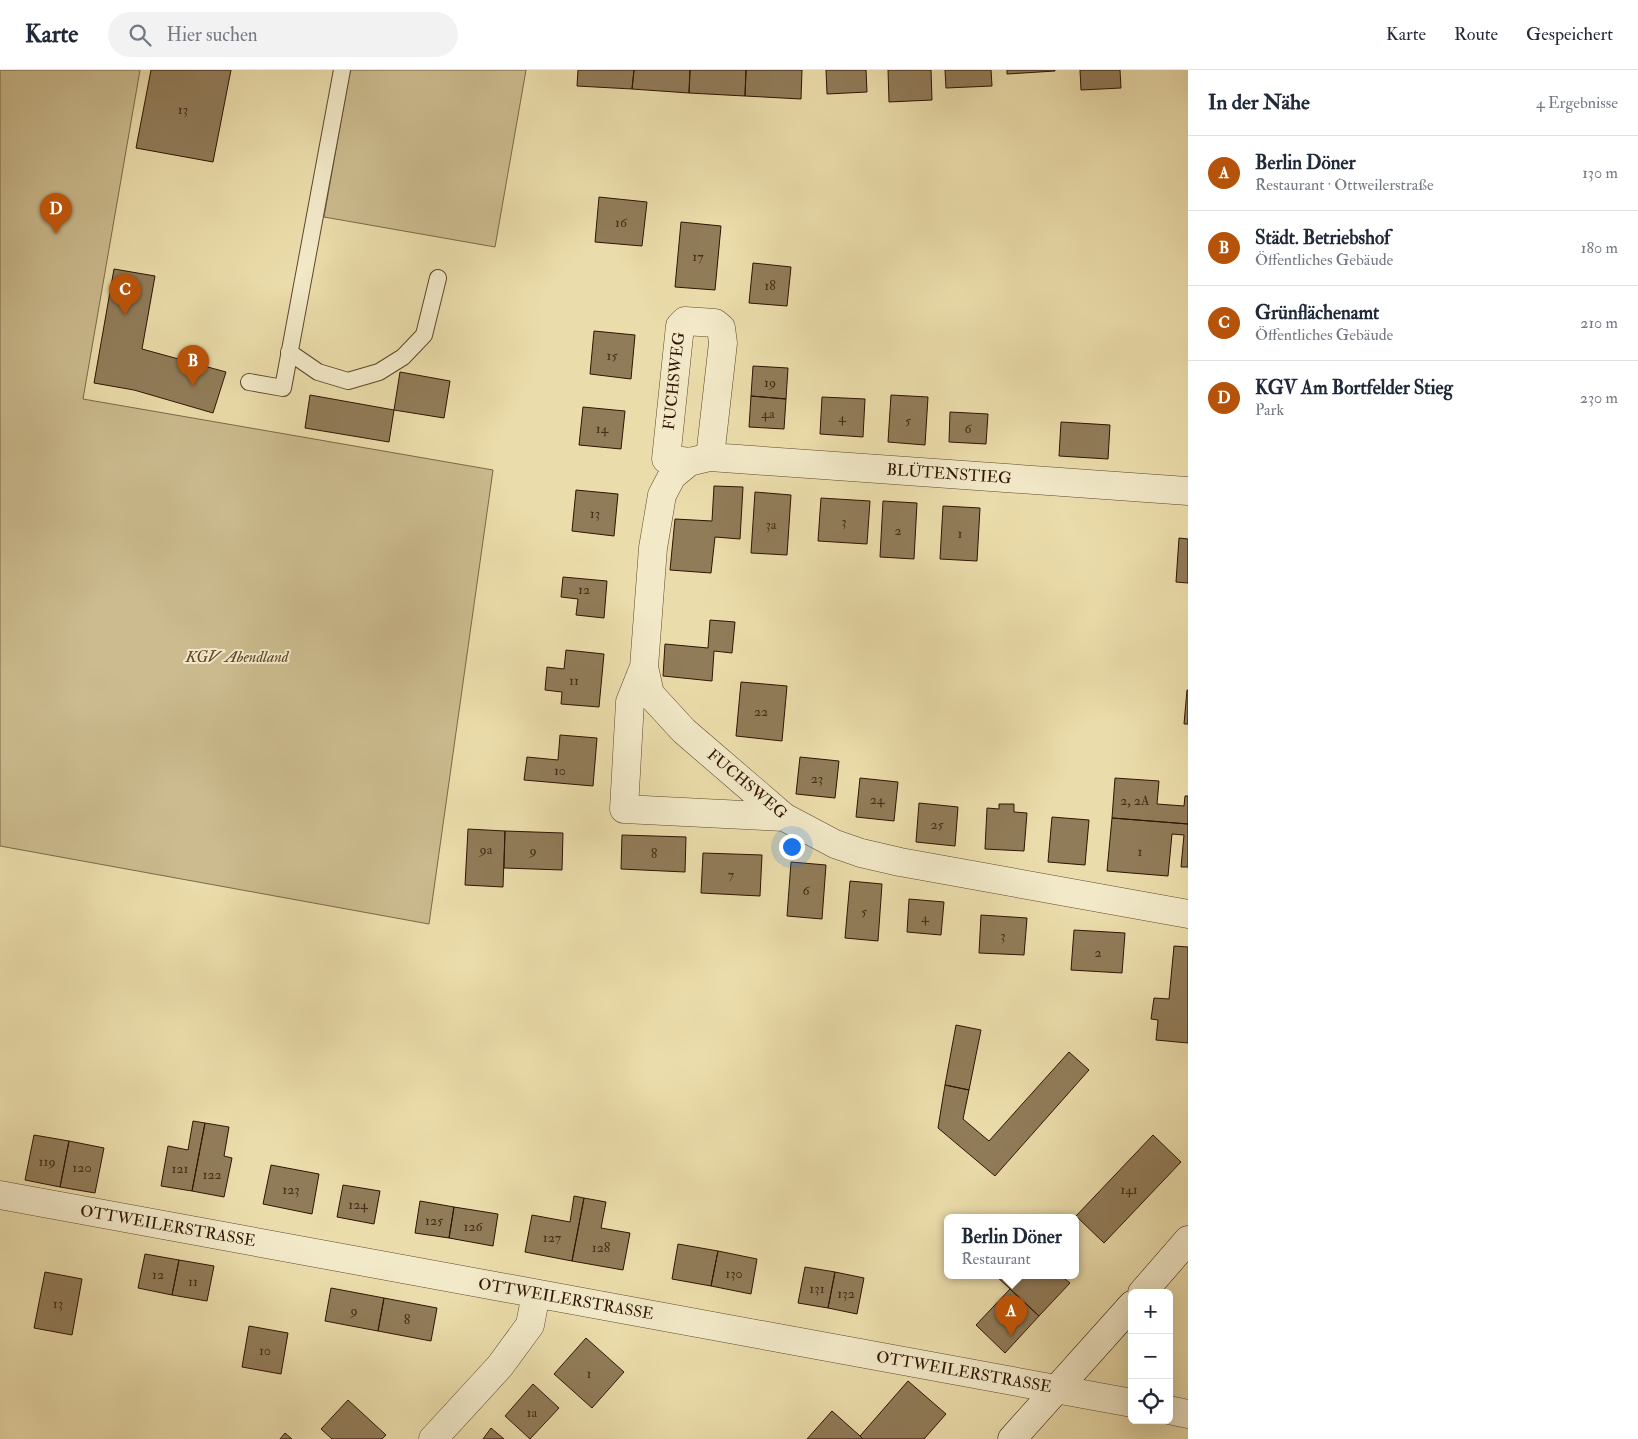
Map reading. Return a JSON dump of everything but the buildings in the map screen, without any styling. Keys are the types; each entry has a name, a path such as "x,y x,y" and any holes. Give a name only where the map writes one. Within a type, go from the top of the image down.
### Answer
{"street":[{"name":"BLÜTENSTIEG","path":"700,459 1188,491"},
{"name":"FUCHSWEG","path":"700,459 672,476 662,495 653,548 644,667 650,694 684,731 784,816 835,844 868,855 908,864 1188,914"},
{"path":"644,667 630,702 624,809 784,816"},
{"name":"OTTWEILERSTRASSE","path":"0,1195 1128,1402"},
{"path":"1145,1289 1188,1240"},
{"path":"433,1439 500,1366 530,1326 536,1294"},
{"path":"1012,1439 1128,1308"},
{"path":"1173,1411 1188,1414"}],"lane":[{"path":"249,382 283,388 342,70"},
{"path":"289,352 318,372 348,381 379,372 403,357 424,335 438,278"}],"green space":[{"name":"KGV Abendland","path":"0,70 140,70 83,399 493,470 429,924 0,846"},
{"path":"350,70 526,70 495,247 324,217"}],"place":[{"name":"KGV Am Bortfelder Stieg","path":"56,234"},
{"name":"Grünflächenamt","path":"125,315"},
{"name":"Städt. Betriebshof","path":"193,386"},
{"name":"Berlin Döner","path":"1011,1336"}]}
